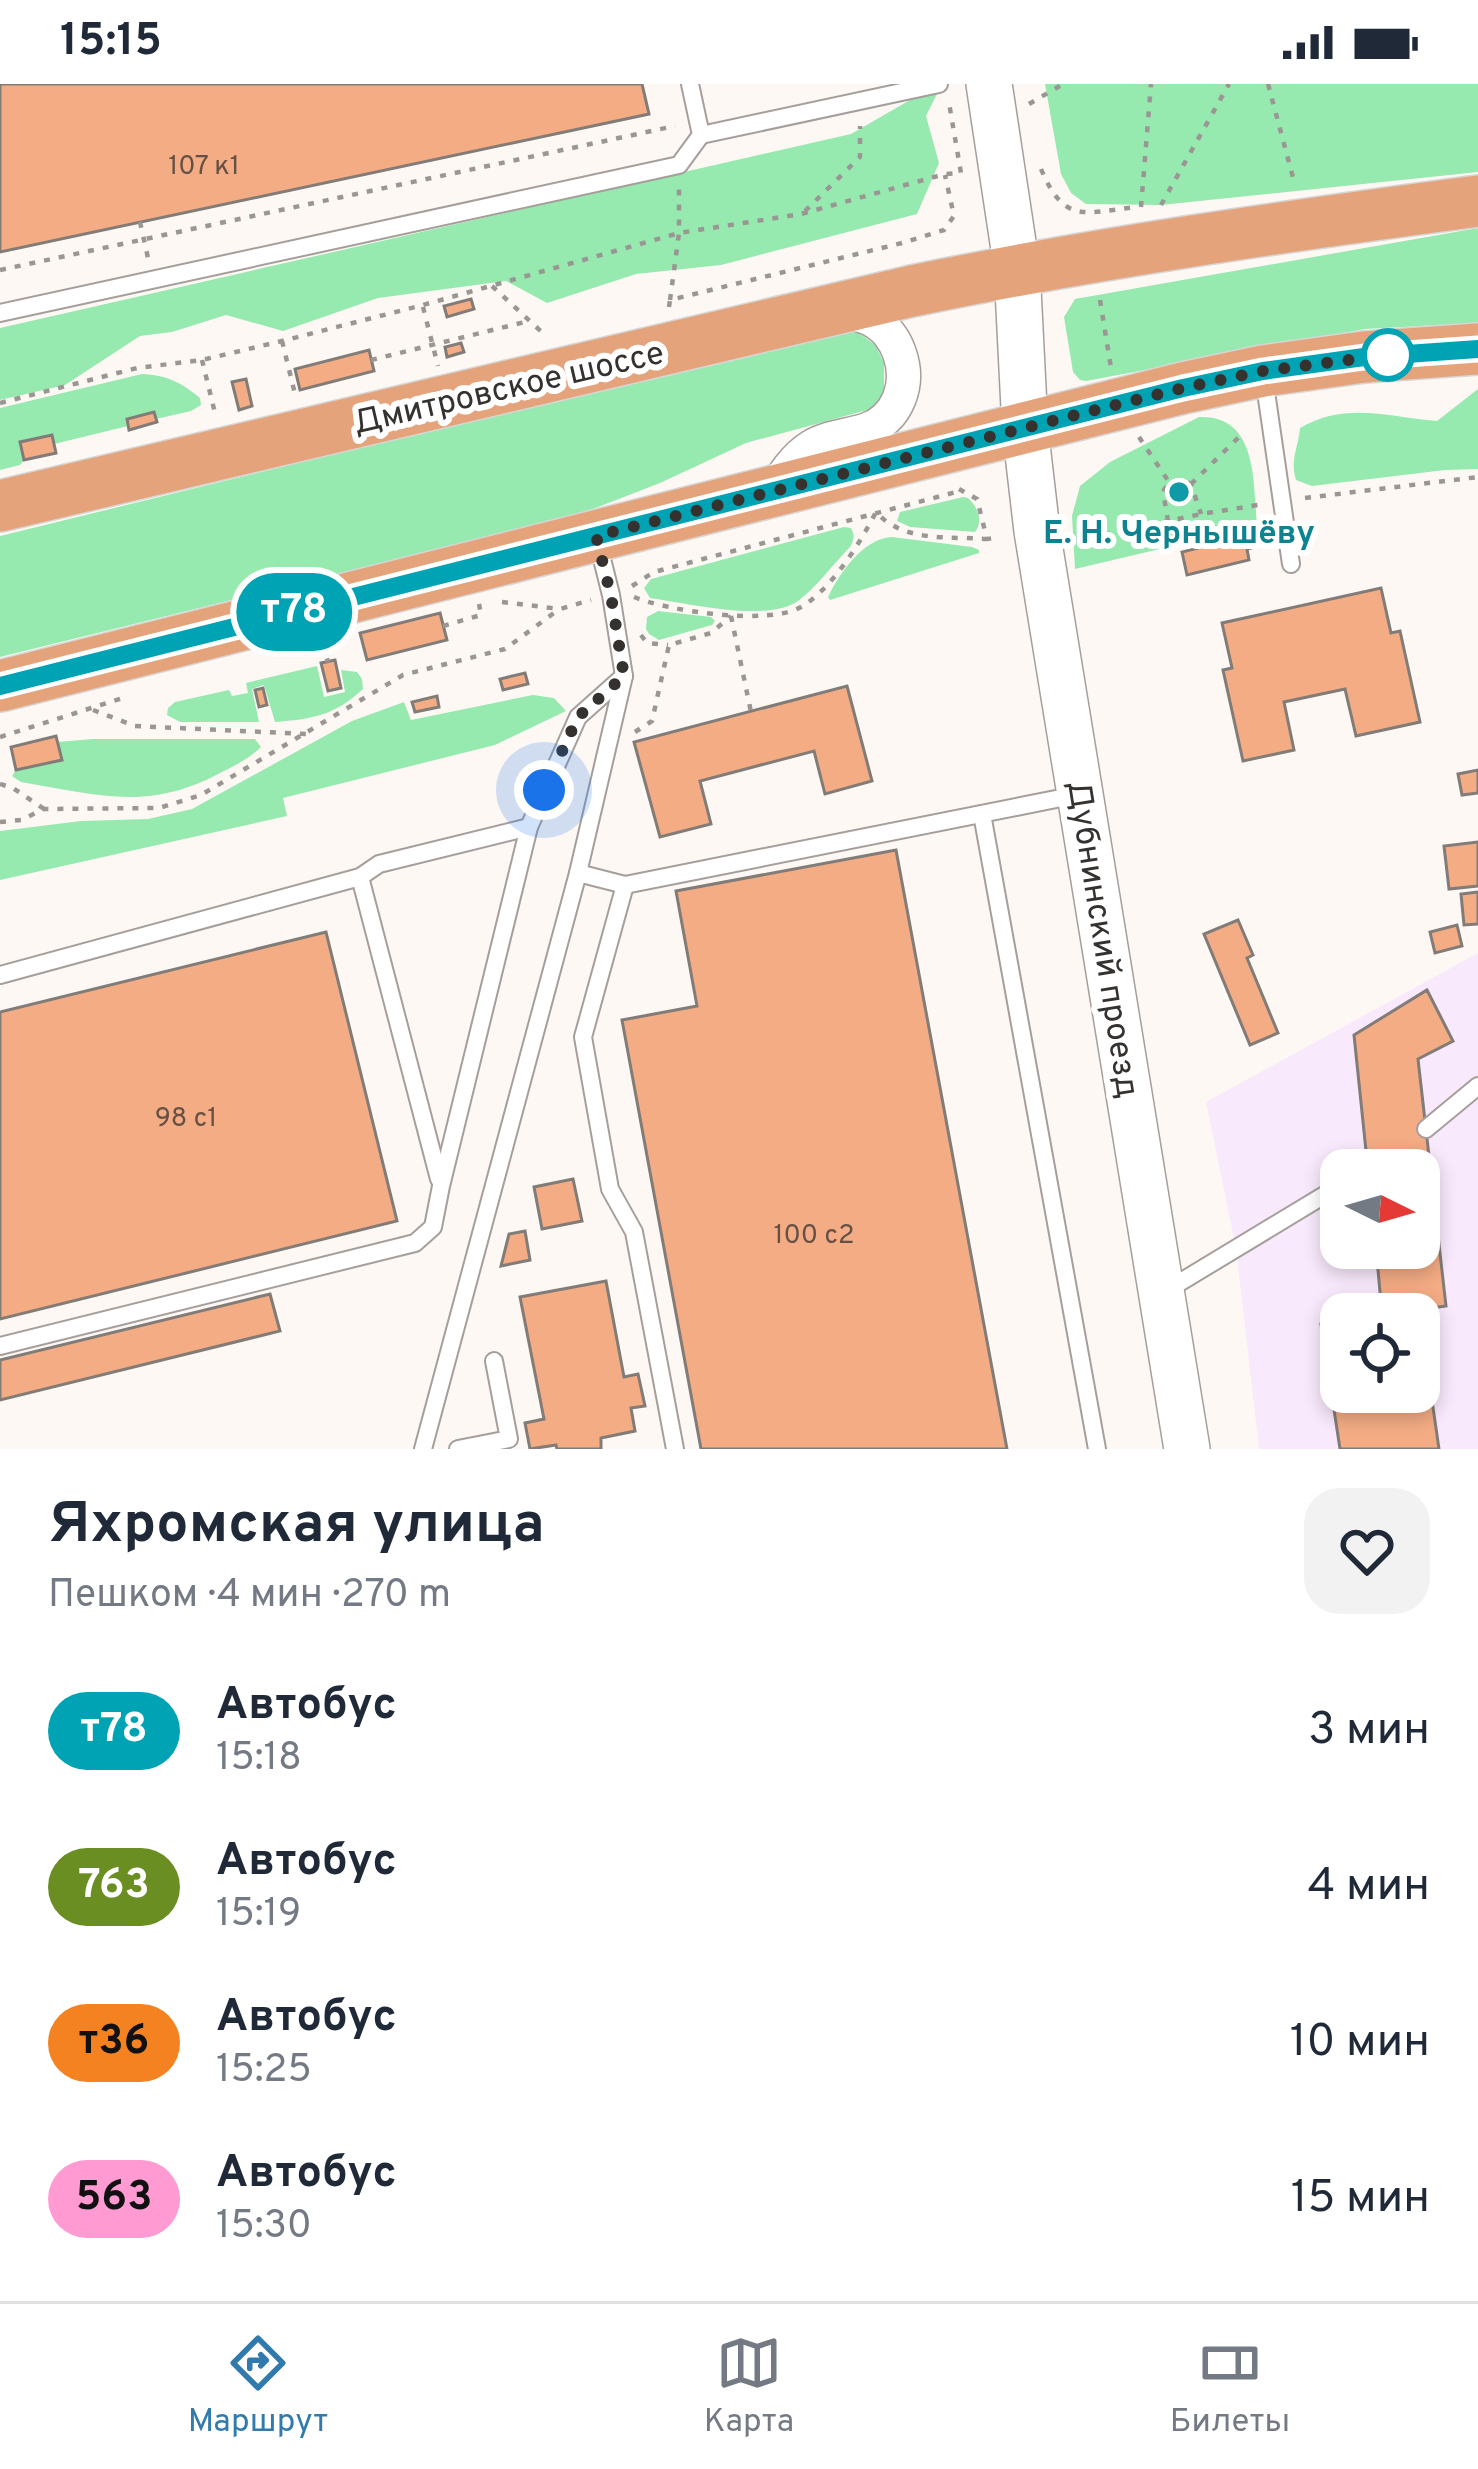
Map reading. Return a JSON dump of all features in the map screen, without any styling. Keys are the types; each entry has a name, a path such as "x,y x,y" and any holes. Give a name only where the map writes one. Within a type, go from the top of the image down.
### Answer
{"main road":[{"name":"Дмитровское шоссе","path":"0,506 1017,269 1269,228 1478,201"},
{"path":"0,686 1183,388 1364,357 1478,349"}],"street":[{"path":"969,93 1017,269 1025,428"},
{"path":"774,490 788,468 813,446 871,429 901,398 902,361 884,327 872,319 830,310"},
{"name":"Дубнинский проезд","path":"1025,428 1037,531 1187,1449"}],"lane":[{"path":"0,313 679,165 700,128 691,84"},
{"path":"700,128 939,84"},
{"path":"1263,371 1291,564"},
{"path":"423,1449 578,873 624,676 596,536"},
{"path":"0,1346 415,1243 433,1227 529,827 578,717 624,676"},
{"path":"578,873 625,886 1082,794"},
{"path":"982,814 1097,1449"},
{"path":"0,975 360,877 379,865 529,827"},
{"path":"360,877 440,1186"},
{"path":"625,886 583,1037 610,1190 634,1232 674,1449"},
{"path":"1426,1130 1478,1086"},
{"path":"1163,1293 1320,1198"},
{"path":"458,1449 509,1439 494,1361"}],"path":[{"path":"1029,104 1063,84"},
{"path":"1141,207 1150,84"},
{"path":"1160,205 1229,84"},
{"path":"1268,84 1296,190"},
{"path":"0,403 137,368 202,360 282,341 679,233 801,214 962,173 969,93"},
{"path":"801,214 860,157 860,101"},
{"path":"0,270 700,128"},
{"path":"670,300 679,233 679,165"},
{"path":"945,175 954,216"},
{"path":"1052,195 1065,209 1082,212"},
{"path":"140,222 149,263"},
{"path":"491,286 558,347"},
{"path":"1100,300 1112,374"},
{"path":"423,305 441,377"},
{"path":"371,360 529,321"},
{"path":"282,341 295,394"},
{"path":"202,360 219,429"},
{"path":"1191,484 1242,434"},
{"path":"1139,437 1169,482"},
{"path":"954,472 960,491"},
{"path":"1169,482 1191,484"},
{"path":"1168,521 1162,498 1169,482"},
{"path":"1191,484 1201,514"},
{"path":"876,512 861,542 797,610 731,616 650,604 623,593 654,572 876,512 960,491 976,499 987,538"},
{"path":"876,512 894,528 911,533 1000,537"},
{"path":"443,626 481,616 478,599"},
{"path":"0,822 22,820 44,809 159,808 201,795 403,675 505,649 560,609"},
{"path":"731,616 751,712"},
{"path":"639,622 647,643 669,645"},
{"path":"321,638 328,662"},
{"path":"90,708 135,726 306,734"},
{"path":"0,784 44,809"}],"shaded area":[{"path":"1478,953 1478,1449 1259,1449 1236,1248 1206,1102"}],"green space":[{"path":"915,84 942,84 926,116 939,163 917,214 721,265 636,274 547,303 506,281 378,298 283,331 226,315 172,332 140,336 65,385 0,400 0,328 851,134 910,100"},
{"path":"1045,84 1478,84 1478,172 1161,205 1086,204 1071,193 1061,174"},
{"path":"1478,228 1478,323 1365,329 1086,381 1073,372 1064,317 1075,299"},
{"path":"839,330 866,338 884,363 884,393 871,409 746,443 580,514 0,657 0,536"},
{"path":"142,374 180,384 200,398 201,405 156,419 153,412 127,419 128,426 54,444 51,435 21,441 24,460 0,470 0,408"},
{"path":"1478,389 1478,469 1312,486 1296,480 1300,428 1351,413 1437,421"},
{"path":"1199,417 1219,419 1243,440 1253,473 1257,526 1075,569 1072,516 1080,486 1110,462"},
{"path":"963,497 978,514 975,532 910,527 897,521 900,512"},
{"path":"844,527 853,533 850,547 805,595 784,607 747,611 704,607 650,598 644,588 651,579"},
{"path":"892,537 972,547 979,553 830,600 854,558 872,543"},
{"path":"658,611 715,621 659,640 646,629 647,617"},
{"path":"317,666 324,697 345,692 341,670 357,672 363,689 332,711 300,719 275,722 264,685 252,689 259,722 180,722 167,715 175,702 229,690 232,696 248,693 246,683"},
{"path":"533,695 554,698 566,711 495,745 283,798 287,816 0,880 0,831 148,819 192,809 352,721 404,702 411,720"},
{"path":"255,739 261,747 196,784 147,796 75,792 21,782 12,776 16,770 61,760 57,742"}],"building":[{"path":"0,84 642,84 649,114 0,252"},
{"path":"471,299 474,309 447,317 444,306"},
{"path":"461,343 464,352 447,357 445,347"},
{"path":"369,350 374,371 300,390 295,369"},
{"path":"246,379 252,406 239,410 232,382"},
{"path":"154,412 157,422 129,430 127,419"},
{"path":"52,435 56,453 24,460 20,442"},
{"path":"1252,534 1255,547 1247,549 1249,560 1187,575 1182,552"},
{"path":"1381,588 1391,633 1400,631 1420,722 1356,736 1345,689 1284,702 1294,750 1243,761 1223,670 1232,668 1222,623"},
{"path":"440,613 447,640 367,660 360,633"},
{"path":"335,660 341,688 328,691 321,663"},
{"path":"525,673 528,684 503,690 500,679"},
{"path":"847,686 872,781 825,794 814,751 700,781 711,824 660,837 634,742"},
{"path":"263,688 267,705 259,707 255,690"},
{"path":"437,696 439,707 415,712 412,702"},
{"path":"56,736 62,760 16,770 11,747"},
{"path":"1478,770 1478,793 1462,795 1458,774"},
{"path":"1478,842 1478,886 1449,889 1444,846"},
{"path":"896,850 1007,1449 701,1449 622,1020 697,1006 676,891"},
{"path":"1478,892 1478,924 1464,925 1461,894"},
{"path":"1238,920 1253,955 1247,958 1278,1033 1250,1045 1204,934"},
{"path":"1457,925 1462,946 1435,953 1430,932"},
{"path":"326,932 397,1221 0,1319 0,1012"},
{"path":"1427,990 1453,1041 1418,1059 1428,1149 1366,1149 1354,1035"},
{"path":"573,1179 582,1221 542,1229 534,1187"},
{"path":"525,1231 530,1260 501,1266 509,1234"},
{"path":"1440,1253 1446,1306 1440,1307 1440,1293 1380,1293 1378,1269 1440,1269"},
{"path":"606,1281 624,1377 638,1374 645,1406 631,1408 635,1431 601,1438 601,1449 557,1449 556,1445 530,1449 525,1423 544,1419 520,1297"},
{"path":"270,1294 280,1331 0,1400 0,1360"},
{"path":"1335,1413 1434,1413 1439,1449 1340,1449"}],"bus line":[{"name":"т78","path":"0,686 1183,388 1364,357 1478,349"}],"place":[{"name":"Е. Н. Чернышёву","path":"1179,492"}],"route":[{"path":"544,790 578,717 624,676 596,536 1183,388 1263,371 1388,355"}]}
